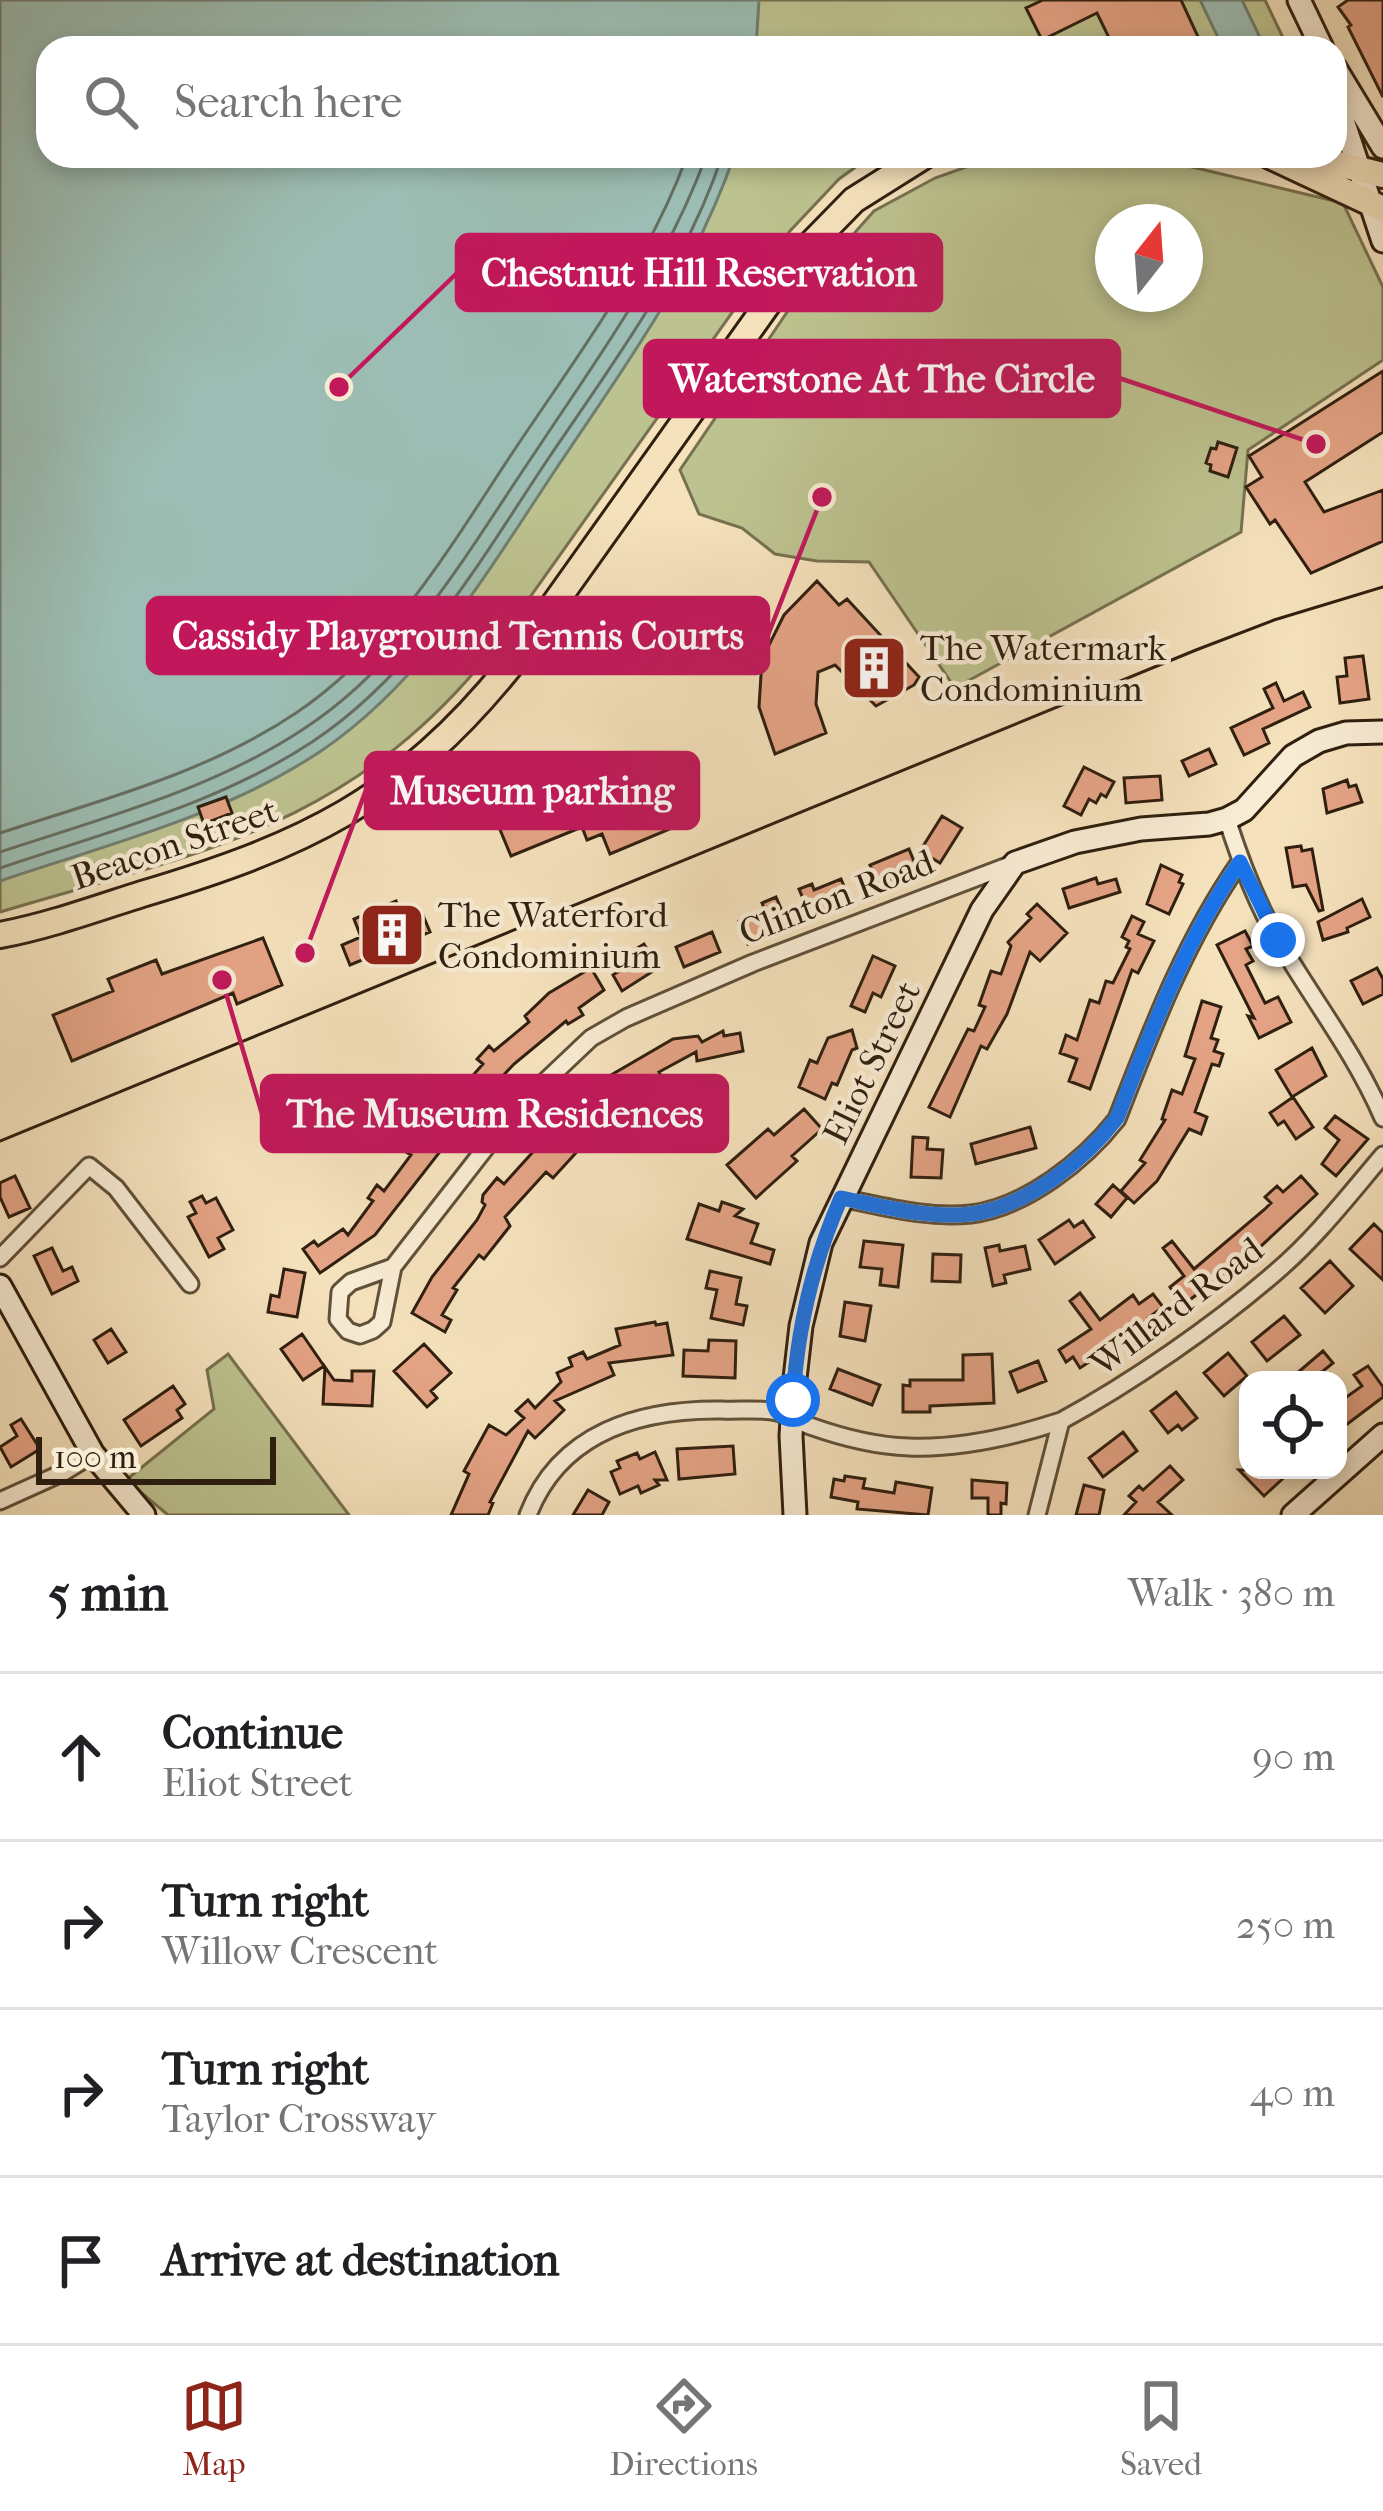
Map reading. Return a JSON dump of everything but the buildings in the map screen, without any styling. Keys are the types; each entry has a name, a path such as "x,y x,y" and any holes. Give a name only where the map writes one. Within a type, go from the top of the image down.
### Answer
{"main road":[{"name":"Beacon Street","path":"0,935 263,855 342,816 417,763 469,715 510,667 809,245 854,200 905,168"},
{"path":"1295,168 1377,207"}],"street":[{"path":"1299,0 1316,36"},
{"path":"1347,86 1380,134"},
{"path":"1347,122 1370,171 1383,241"},
{"path":"1383,732 1346,733 1318,741 1294,756 1244,810 1227,819 1240,862 1278,940 1332,1021 1383,1118"},
{"name":"Clinton Road","path":"393,1267 351,1282 340,1292 338,1319 349,1331 360,1335 382,1322 393,1267 515,1110 591,1038 626,1018 752,963 1076,842 1227,819"},
{"name":"Eliot Street","path":"795,1515 792,1418 802,1326 821,1243 982,910 1016,862"},
{"path":"841,1198 941,1215 974,1214 1025,1196 1085,1152 1117,1118 1177,968 1240,862"},
{"name":"Willard Road","path":"528,1515 537,1491 561,1460 602,1431 637,1417 694,1410 772,1411 863,1441 909,1447 1013,1437 1061,1421 1111,1395 1276,1273 1383,1155"},
{"path":"0,1258 89,1166 116,1188 190,1284"},
{"path":"0,1286 93,1454 144,1515"},
{"path":"1037,1515 1061,1421"},
{"path":"1293,1515 1383,1436"},
{"path":"0,1501 93,1454"}],"green space":[{"path":"0,0 1265,0 1282,36 36,36 36,168 854,168 790,231 491,652 438,711 384,758 269,825 142,871 0,912"},
{"path":"963,168 1196,168 1343,203 1383,287 1383,360 1248,450 1241,532 955,688 869,562 775,554 742,528 699,514 680,470 796,299 874,211"},
{"path":"228,1354 349,1515 168,1515 126,1480 214,1409 207,1370"}],"water":[{"path":"0,0 759,0 757,36 36,36 36,168 729,168 698,242 631,358 478,587 391,692 321,751 245,794 0,881"},
{"path":"1200,0 1242,0 1259,36 1217,36"}],"tram line":[{"path":"0,1141 1196,650 1383,587"}],"place":[{"name":"Chestnut Hill Reservation","path":"339,387"},
{"name":"Waterstone At The Circle","path":"1316,444"},
{"name":"Cassidy Playground Tennis Courts","path":"822,497"},
{"name":"The Watermark Condominium","path":"874,668"},
{"name":"The Waterford Condominium","path":"392,935"},
{"name":"Museum parking","path":"305,953"},
{"name":"The Museum Residences","path":"222,980"}],"route":[{"path":"793,1400 802,1326 821,1243 841,1198 941,1215 974,1214 1025,1196 1101,1138 1117,1118 1177,968 1240,862 1278,940"}]}
